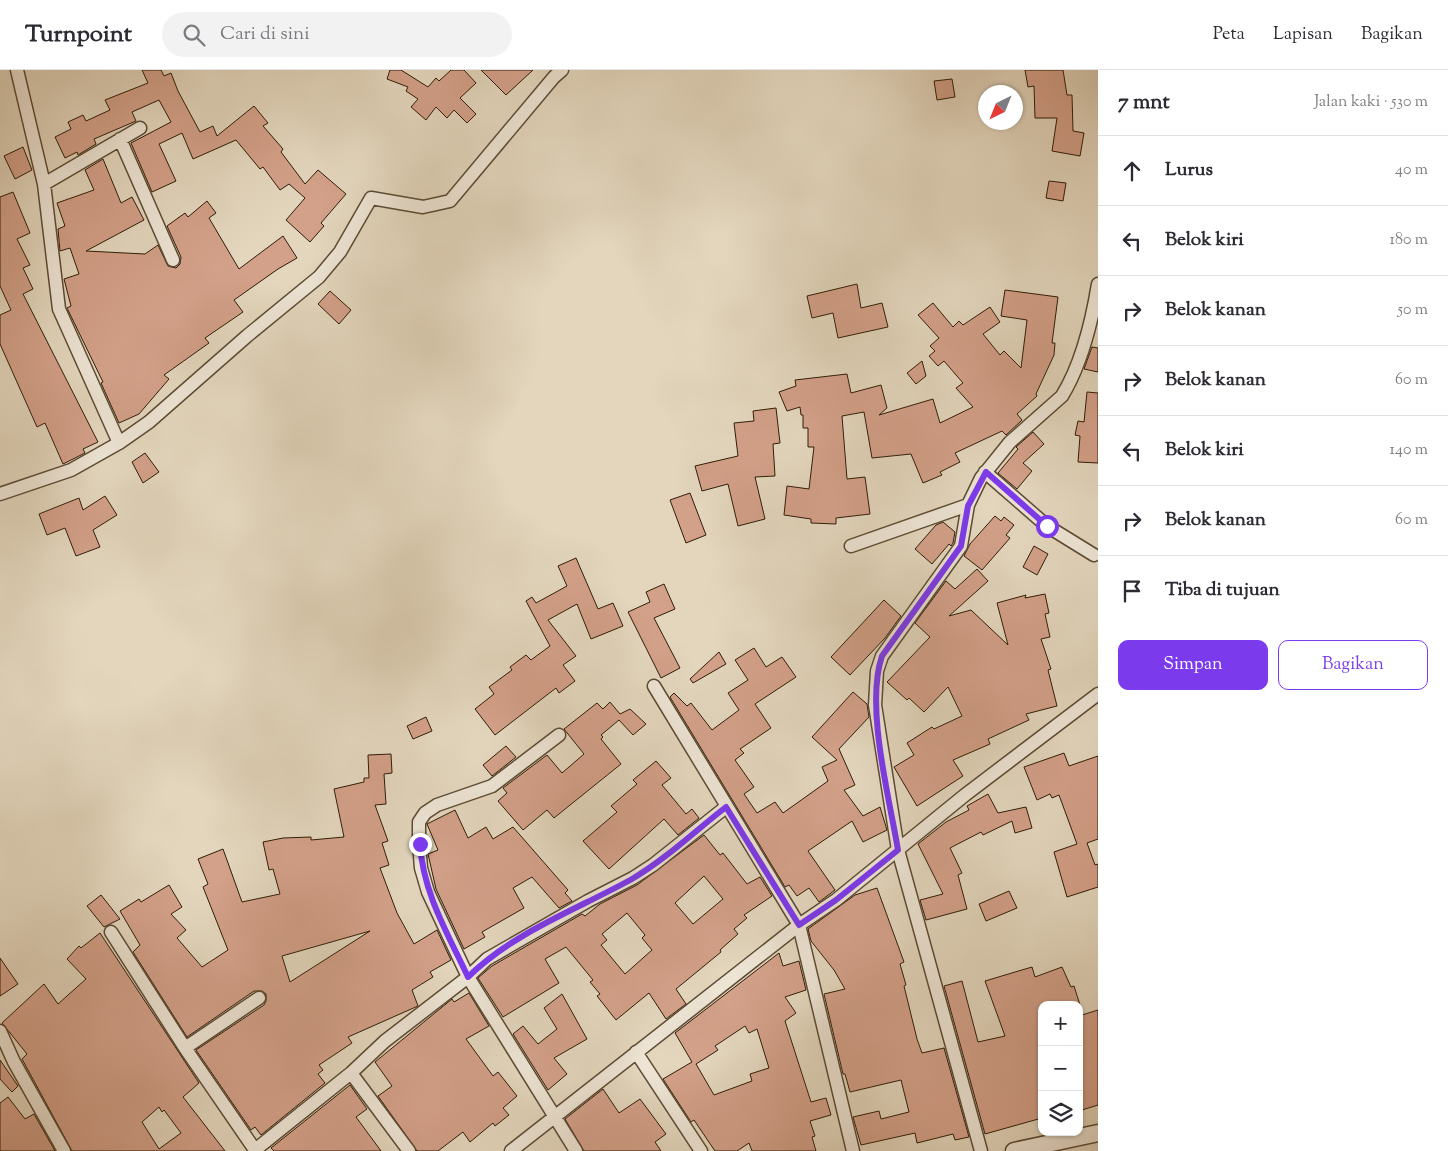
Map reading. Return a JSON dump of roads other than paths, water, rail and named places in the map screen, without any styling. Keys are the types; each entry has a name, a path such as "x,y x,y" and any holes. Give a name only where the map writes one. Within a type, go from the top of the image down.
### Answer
{"street":[{"path":"16,70 44,184 59,309 119,443"},
{"path":"0,494 71,470 119,443 149,422 247,336 319,278 340,252 371,198 423,207 450,201 554,77 562,70"},
{"path":"44,184 140,128"},
{"path":"120,139 173,260"},
{"path":"981,1151 898,850 875,705 877,671 882,656 961,546 968,506 986,472 1010,442 1062,396 1080,354 1098,284"},
{"path":"986,472 1047,526 1094,555"},
{"path":"850,546 968,506"},
{"path":"654,686 799,925 832,1056 853,1151"},
{"path":"511,1151 799,925 836,900 965,795 1098,694"},
{"path":"560,735 492,786 437,805 425,813 419,822 421,868 428,892 468,977 576,1151"},
{"path":"111,932 254,1151 352,1073 386,1041 468,977 487,959 519,939 654,865 726,807"},
{"path":"185,1048 258,998"},
{"path":"0,1030 14,1062 64,1151"},
{"path":"636,1052 701,1151"},
{"path":"352,1073 409,1151"},
{"path":"1014,1151 1098,1133"}]}
